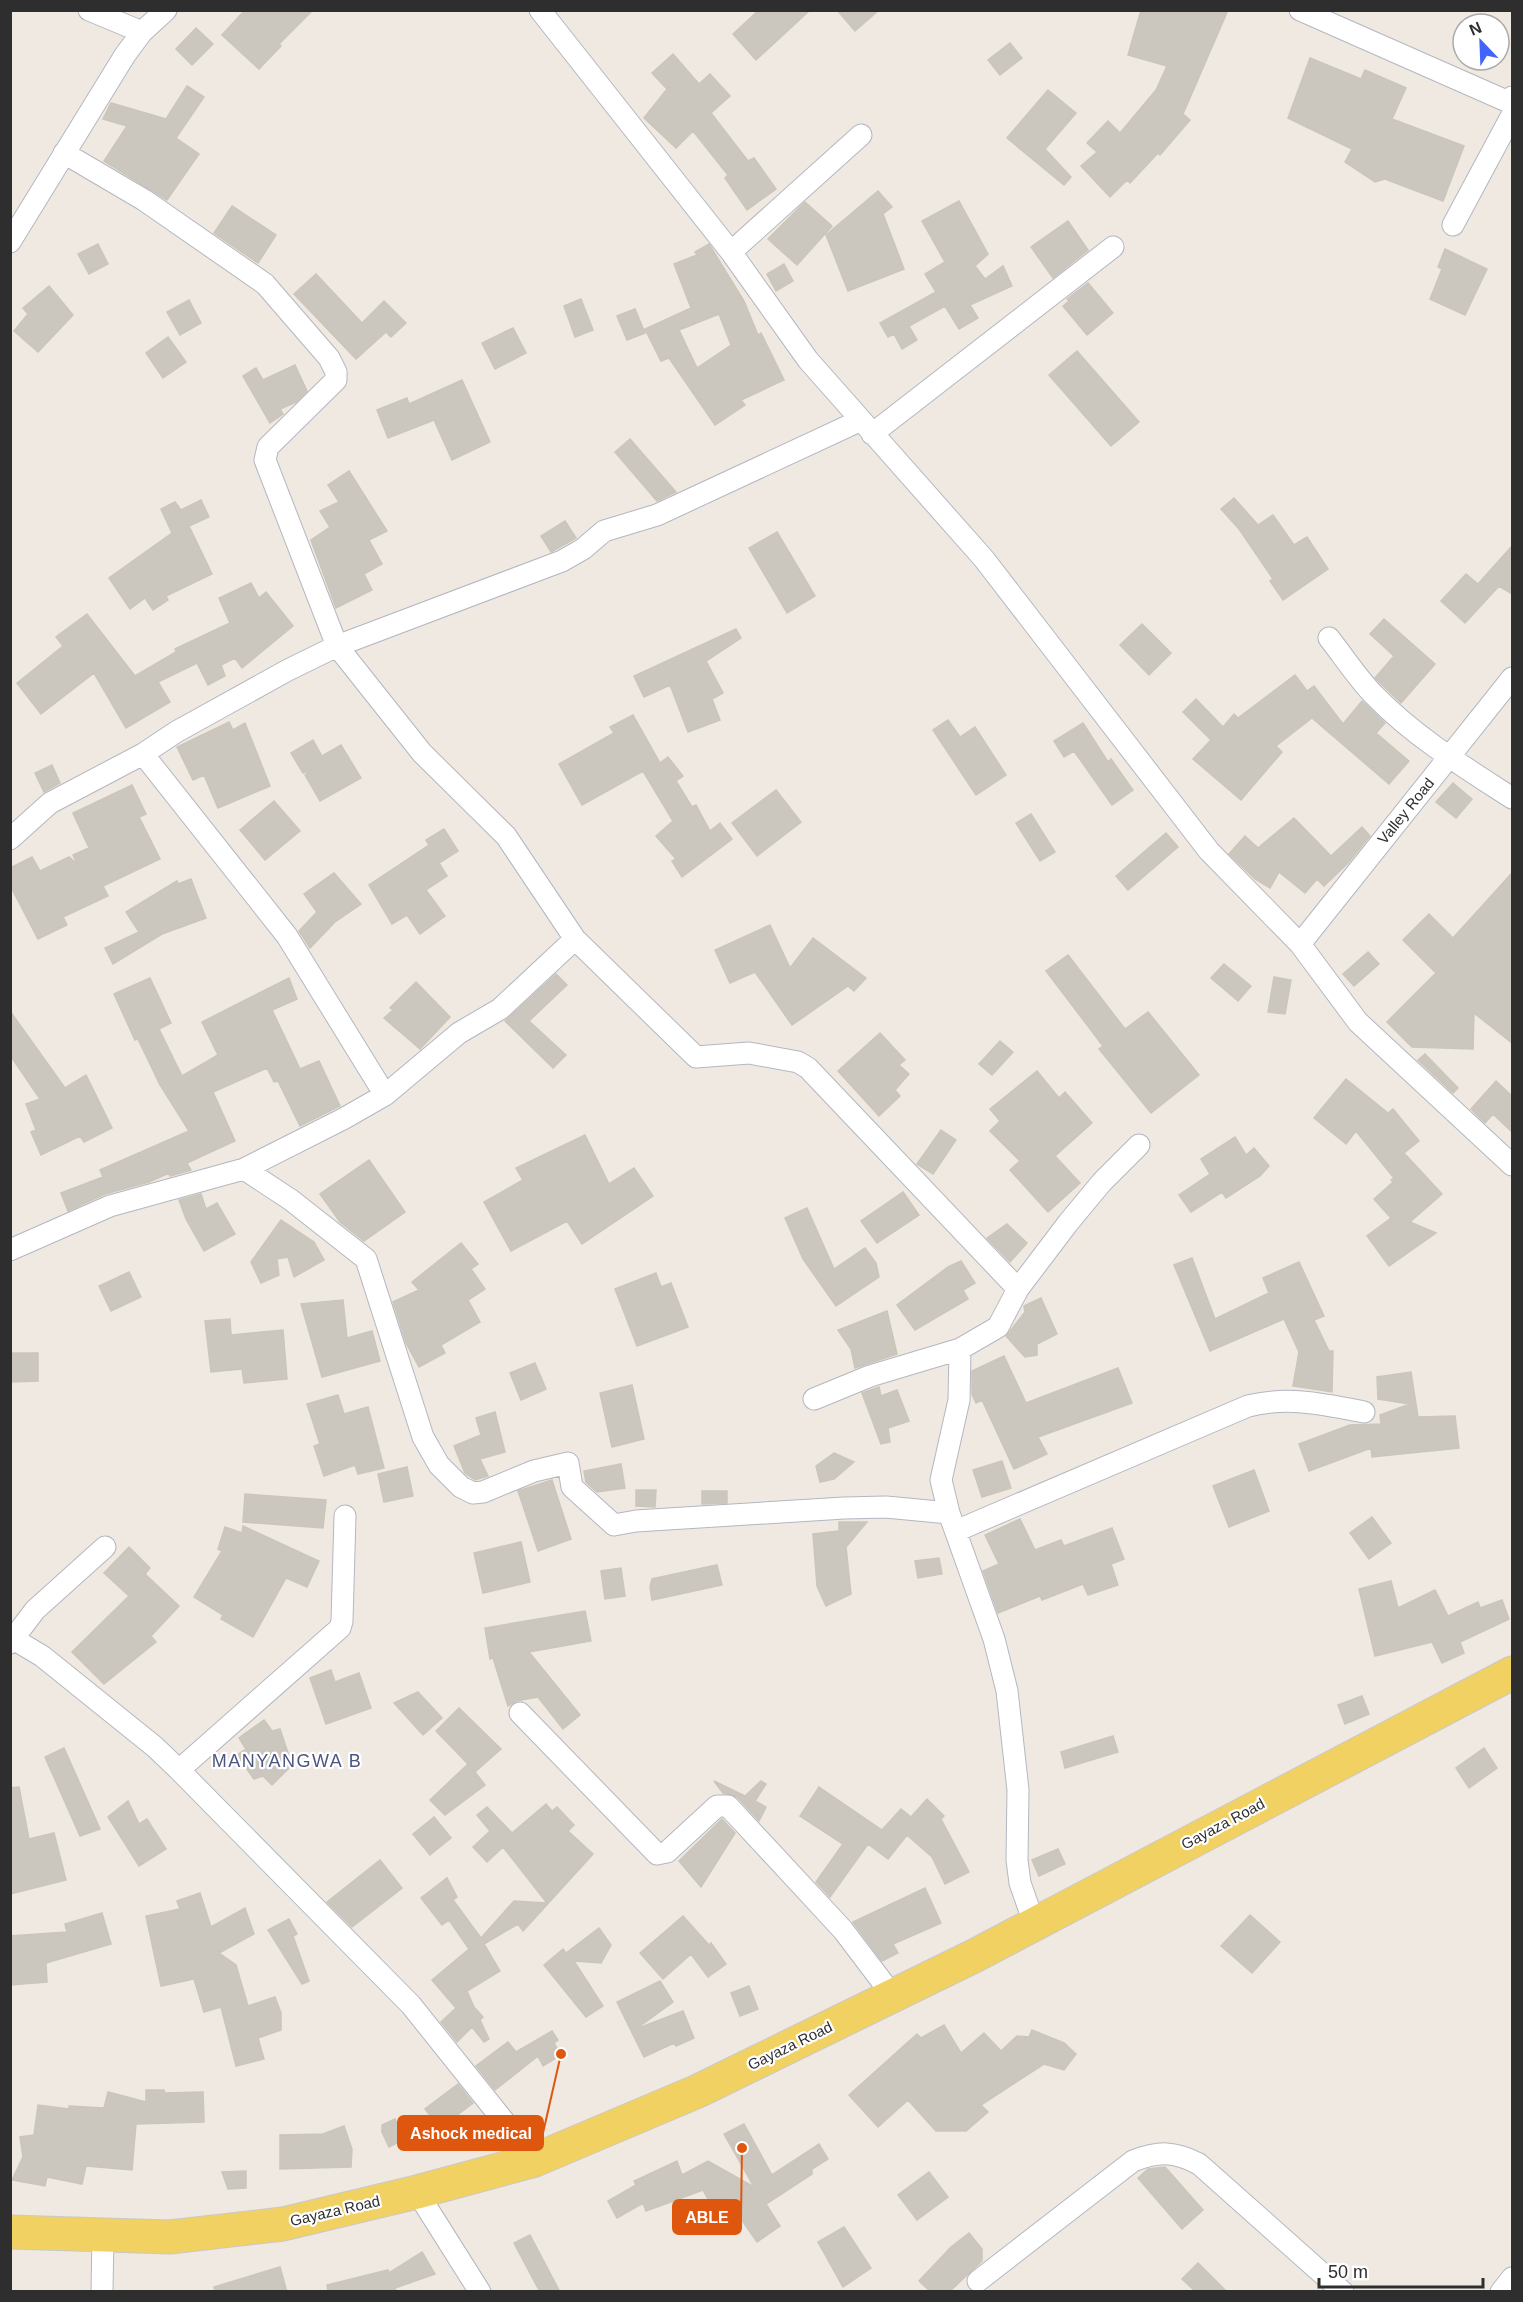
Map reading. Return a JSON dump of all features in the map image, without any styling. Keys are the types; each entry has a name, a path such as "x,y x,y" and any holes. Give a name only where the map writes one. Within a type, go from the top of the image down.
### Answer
{"main road":[{"name":"Gayaza Road","path":"10,2232 170,2237 283,2224 417,2192 534,2160 698,2091 893,1996 1512,1673"}],"street":[{"path":"89,10 142,32"},
{"path":"10,242 125,55 142,32 166,10"},
{"path":"540,10 731,252 808,360 984,559 1209,851 1300,944 1358,1022 1512,1165"},
{"path":"1300,10 1512,105 1453,225"},
{"path":"731,252 861,135"},
{"path":"64,153 144,200 265,284 328,358 336,372 336,380 268,447 265,460 268,473 337,646 422,753 506,836 575,939 696,1057 749,1053 798,1062 808,1068 1018,1289"},
{"path":"10,839 50,803 143,754 176,732 288,670 337,646 562,561 583,549 604,531 657,515 866,428 1113,247"},
{"path":"1329,638 1373,695 1400,720 1449,758 1512,798"},
{"name":"Valley Road","path":"1300,944 1512,678"},
{"path":"143,754 287,936 385,1095"},
{"path":"10,1250 110,1206 244,1169 385,1095 459,1033 500,1009 575,939"},
{"path":"814,1400 870,1376 960,1349 998,1327 1018,1289 1081,1207 1139,1145"},
{"path":"244,1169 316,1218 366,1259 423,1437 439,1465 467,1490 483,1492 534,1471 568,1463 572,1487 614,1525 636,1521 885,1507 953,1522 1248,1406 1268,1401 1304,1400 1364,1412"},
{"path":"960,1349 959,1400 941,1480 953,1522 994,1639 1007,1691 1018,1790 1017,1860 1020,1883 1034,1923"},
{"path":"179,1770 339,1628 343,1611 345,1516"},
{"path":"105,1546 35,1610 12,1639 42,1656 155,1747 179,1770 411,2005 534,2160"},
{"path":"520,1713 657,1854 667,1852 717,1806 728,1806 843,1930 893,1996"},
{"path":"978,2281 1133,2161 1154,2152 1170,2152 1199,2164 1343,2292"},
{"path":"417,2192 480,2292"},
{"path":"102,2292 103,2235"},
{"path":"1501,2292 1512,2278"}],"building":[{"path":"245,10 313,10 279,44 281,46 259,69 222,35"},
{"path":"759,10 810,10 756,60 733,34"},
{"path":"837,10 879,10 855,31"},
{"path":"1141,10 1228,10 1183,114 1190,120 1160,155 1158,153 1130,183 1127,180 1110,197 1081,166 1097,152 1087,143 1108,121 1120,133 1156,90 1167,66 1128,55"},
{"path":"196,28 213,44 192,65 176,49"},
{"path":"1010,43 1022,58 1000,75 988,60"},
{"path":"673,54 699,84 710,74 730,96 711,113 748,161 754,158 776,189 747,210 725,178 728,175 693,131 676,148 644,118 667,89 652,73"},
{"path":"1310,58 1361,79 1365,70 1406,88 1392,119 1464,146 1443,201 1385,179 1375,182 1345,162 1352,149 1288,118"},
{"path":"187,86 204,97 176,138 199,154 167,200 104,161 127,126 103,119 111,103 166,119"},
{"path":"1048,90 1076,113 1045,149 1071,177 1064,185 1007,138"},
{"path":"878,191 892,207 883,214 904,269 848,291 826,235"},
{"path":"959,201 988,254 975,266 985,279 1003,266 1012,286 970,305 978,318 959,329 945,306 909,326 917,340 902,349 894,334 888,337 880,323 936,292 925,274 945,262 922,221"},
{"path":"805,202 832,226 797,265 768,239"},
{"path":"232,206 276,235 258,263 214,233"},
{"path":"1068,221 1088,250 1053,278 1031,247"},
{"path":"98,244 108,264 89,274 78,254"},
{"path":"709,244 744,301 758,335 761,333 784,380 741,400 745,405 715,425 669,358 661,361 645,329 691,308 674,264 697,255 695,252","holes":["719,314 731,345 697,368 679,330"]},
{"path":"1445,249 1487,269 1465,315 1430,299 1442,269 1438,267"},
{"path":"784,264 793,281 776,291 767,274"},
{"path":"316,274 362,323 384,301 406,323 391,337 386,332 356,359 294,294"},
{"path":"1088,283 1113,313 1087,335 1063,306 1069,301 1067,299"},
{"path":"49,286 73,315 38,352 14,331 28,314 23,308"},
{"path":"581,299 593,330 575,337 564,306"},
{"path":"189,300 201,323 180,335 167,312"},
{"path":"635,309 645,333 627,340 617,316"},
{"path":"513,328 526,353 495,369 482,343"},
{"path":"168,337 186,362 163,378 146,353"},
{"path":"1077,351 1139,422 1111,446 1049,375"},
{"path":"295,365 307,391 296,402 280,409 283,414 270,423 243,376 256,368 263,380"},
{"path":"462,380 490,442 452,460 434,420 388,438 377,410 407,398 409,404"},
{"path":"630,439 676,492 657,501 615,452"},
{"path":"349,471 387,531 369,540 382,564 364,574 372,590 336,608 311,540 330,527 320,511 339,502 328,485"},
{"path":"1234,498 1258,525 1273,515 1294,545 1307,537 1328,569 1283,600 1270,581 1273,579 1239,529 1221,509"},
{"path":"201,500 209,517 189,526 212,574 166,596 168,600 153,610 145,598 130,609 109,578 172,533 161,509 175,502 181,510"},
{"path":"565,521 576,538 551,552 541,536"},
{"path":"777,532 815,596 787,613 749,548"},
{"path":"1512,546 1512,594 1499,586 1465,623 1441,601 1466,574 1478,584"},
{"path":"251,583 259,598 266,592 293,626 242,668 235,658 221,665 225,676 208,685 197,663 158,682 170,702 126,728 94,673 41,714 17,683 63,646 56,637 87,614 135,676 176,652 175,649 230,623 219,598"},
{"path":"1384,619 1435,664 1401,703 1375,678 1394,656 1370,634"},
{"path":"1142,624 1171,653 1149,675 1120,645"},
{"path":"736,629 741,638 706,661 723,693 712,699 720,720 688,732 670,685 644,697 634,676"},
{"path":"1295,675 1307,691 1314,686 1343,724 1362,701 1385,723 1376,733 1409,761 1389,784 1312,718 1276,746 1282,752 1241,800 1193,759 1211,740 1183,712 1196,699 1223,727 1234,714 1238,718"},
{"path":"633,715 660,763 668,757 683,776 676,781 692,807 696,805 710,831 720,823 732,839 682,877 672,861 676,859 656,836 673,821 643,771 582,805 559,764 614,733 610,727"},
{"path":"948,720 960,737 975,727 1006,775 976,795 933,730"},
{"path":"229,722 233,730 245,723 270,786 218,808 204,775 193,780 177,747"},
{"path":"1083,723 1108,762 1111,759 1133,790 1112,805 1074,751 1064,757 1054,741"},
{"path":"313,740 322,756 341,745 361,778 320,801 305,775 312,769 303,773 291,753"},
{"path":"52,765 60,783 44,792 35,773"},
{"path":"1453,783 1472,799 1456,818 1436,802"},
{"path":"132,785 146,814 139,817 160,859 103,886 108,896 63,917 67,925 38,939 10,885 10,868 32,857 40,871 69,857 77,864 73,855 89,848 73,813"},
{"path":"776,790 801,822 757,856 732,823"},
{"path":"274,801 300,831 265,860 240,830"},
{"path":"1031,814 1055,852 1040,861 1016,823"},
{"path":"1294,818 1331,856 1362,827 1370,836 1348,863 1324,886 1317,879 1305,893 1279,872 1270,888 1255,879 1229,854 1245,836 1258,848"},
{"path":"444,829 458,851 439,863 447,876 426,890 445,916 420,934 407,915 392,924 369,885 429,845 426,840"},
{"path":"1166,833 1178,847 1128,890 1116,876"},
{"path":"334,873 361,904 335,922 310,948 299,931 317,912 304,894"},
{"path":"1512,873 1512,1043 1474,1013 1473,1049 1412,1047 1387,1022 1436,973 1403,940 1429,914 1453,938"},
{"path":"191,879 206,918 162,934 113,964 105,948 139,932 126,912 177,881 178,884"},
{"path":"770,925 790,968 813,938 866,978 854,991 848,986 792,1025 755,972 730,983 715,950"},
{"path":"1368,952 1379,964 1354,986 1343,974"},
{"path":"1068,955 1125,1029 1148,1012 1199,1075 1151,1113 1099,1049 1103,1046 1046,971"},
{"path":"1224,964 1251,986 1238,1001 1211,978"},
{"path":"556,974 567,985 529,1021 566,1055 553,1068 505,1021"},
{"path":"1274,977 1291,980 1285,1014 1268,1012"},
{"path":"150,978 171,1023 159,1029 182,1076 218,1055 202,1022 289,978 297,999 272,1010 300,1069 319,1061 340,1106 300,1126 278,1081 274,1082 267,1068 213,1092 235,1141 187,1163 191,1170 170,1176 169,1173 149,1182 105,1194 68,1211 61,1193 103,1177 100,1170 189,1131 160,1085 138,1039 135,1040 114,994"},
{"path":"416,982 450,1017 420,1049 384,1018 393,1010 390,1008"},
{"path":"10,1011 65,1088 86,1075 112,1128 84,1142 80,1136 41,1155 31,1132 36,1130 26,1104 40,1099 10,1055"},
{"path":"880,1033 905,1060 899,1065 909,1074 895,1090 900,1096 879,1116 838,1071"},
{"path":"1000,1041 1013,1052 992,1075 979,1064"},
{"path":"1425,1054 1458,1088 1453,1093 1418,1060"},
{"path":"1037,1071 1059,1098 1065,1092 1092,1123 1055,1156 1080,1183 1048,1212 1010,1170 1020,1161 990,1131 1000,1121 990,1109"},
{"path":"1346,1079 1388,1113 1393,1109 1419,1141 1404,1153 1442,1194 1410,1222 1436,1233 1389,1266 1367,1236 1391,1218 1374,1199 1393,1182 1391,1180 1394,1178 1356,1131 1346,1144 1314,1118"},
{"path":"1496,1081 1512,1096 1512,1132 1493,1114 1485,1123 1471,1109"},
{"path":"941,1130 956,1140 933,1174 917,1164"},
{"path":"585,1135 609,1184 634,1168 653,1196 582,1244 567,1221 511,1251 484,1202 523,1180 516,1168"},
{"path":"1235,1137 1246,1155 1254,1148 1269,1166 1260,1176 1226,1198 1222,1192 1191,1212 1179,1195 1210,1174 1201,1159"},
{"path":"369,1160 405,1212 364,1241 340,1222 320,1194"},
{"path":"903,1192 919,1215 877,1243 861,1221"},
{"path":"201,1194 206,1209 217,1203 235,1234 204,1251 186,1219 179,1200"},
{"path":"807,1208 834,1269 865,1248 876,1263 879,1277 836,1306 803,1259 785,1218"},
{"path":"281,1220 314,1242 324,1260 294,1277 288,1257 277,1259 279,1275 261,1283 251,1262"},
{"path":"1007,1224 1027,1243 1010,1262 987,1238"},
{"path":"461,1243 478,1264 471,1269 485,1289 468,1300 480,1322 441,1345 445,1353 419,1367 406,1343 393,1302 419,1290 412,1282"},
{"path":"1192,1258 1215,1319 1269,1293 1263,1278 1299,1262 1324,1316 1314,1320 1329,1351 1333,1351 1332,1392 1293,1386 1299,1352 1284,1319 1210,1351 1174,1265"},
{"path":"961,1261 975,1283 963,1290 968,1299 915,1330 897,1305 948,1267"},
{"path":"129,1272 141,1297 111,1311 99,1286"},
{"path":"656,1273 661,1287 671,1283 688,1327 637,1346 615,1289"},
{"path":"1041,1298 1057,1334 1037,1344 1037,1355 1025,1357 1006,1336 1025,1312 1024,1306"},
{"path":"343,1300 347,1338 372,1331 380,1361 322,1377 301,1304"},
{"path":"887,1311 897,1354 855,1368 851,1349 838,1330"},
{"path":"230,1319 231,1335 283,1330 287,1379 244,1383 242,1369 211,1372 205,1321"},
{"path":"10,1353 38,1353 38,1381 10,1382"},
{"path":"1004,1356 1026,1403 1118,1368 1132,1403 1038,1437 1047,1454 1014,1469 982,1400 976,1403 972,1394 972,1371"},
{"path":"535,1363 546,1389 521,1400 510,1373"},
{"path":"1411,1372 1418,1417 1455,1416 1459,1448 1372,1457 1371,1448 1309,1471 1299,1444 1350,1425 1381,1424 1380,1415 1410,1404 1378,1399 1377,1377"},
{"path":"632,1385 644,1439 612,1447 600,1393"},
{"path":"879,1387 881,1396 897,1390 909,1421 888,1428 890,1442 881,1444 862,1393"},
{"path":"338,1395 344,1414 368,1407 384,1468 358,1474 355,1465 324,1476 314,1446 320,1444 307,1404"},
{"path":"495,1412 505,1452 480,1459 488,1476 475,1480 465,1473 454,1446 481,1435 476,1418"},
{"path":"834,1453 854,1462 834,1479 820,1482 816,1466"},
{"path":"1002,1461 1011,1488 982,1497 973,1470"},
{"path":"621,1464 625,1488 597,1492 586,1482 584,1471"},
{"path":"407,1467 413,1496 384,1502 378,1474"},
{"path":"1254,1470 1269,1511 1229,1527 1213,1486"},
{"path":"552,1480 571,1539 538,1551 518,1491"},
{"path":"636,1490 656,1490 655,1507 636,1506"},
{"path":"702,1491 727,1491 727,1503 702,1504"},
{"path":"245,1494 326,1500 323,1528 243,1522"},
{"path":"1372,1517 1391,1543 1369,1559 1350,1533"},
{"path":"1020,1519 1035,1550 1061,1540 1064,1546 1112,1528 1124,1559 1111,1564 1118,1585 1088,1595 1083,1584 1042,1600 1040,1596 998,1613 983,1571 999,1564 985,1535"},
{"path":"839,1522 867,1522 846,1547 851,1594 826,1606 817,1586 813,1534 839,1531"},
{"path":"243,1526 319,1561 307,1587 286,1578 253,1637 221,1619 223,1615 194,1597 222,1551 218,1549 225,1527 242,1533"},
{"path":"521,1542 530,1582 483,1593 474,1553"},
{"path":"129,1547 150,1568 145,1574 179,1606 151,1636 156,1642 104,1684 72,1652 129,1596 104,1573"},
{"path":"939,1558 942,1574 918,1578 915,1561"},
{"path":"717,1565 722,1585 652,1600 650,1587 652,1579"},
{"path":"621,1568 625,1596 605,1599 601,1571"},
{"path":"1391,1581 1398,1608 1435,1590 1448,1616 1478,1602 1480,1608 1502,1600 1509,1619 1460,1642 1464,1653 1442,1663 1432,1642 1375,1656 1359,1589"},
{"path":"585,1611 591,1641 529,1652 580,1715 563,1729 538,1697 516,1701 508,1706 493,1658 490,1659 485,1628"},
{"path":"331,1670 335,1682 359,1673 371,1708 326,1724 310,1678"},
{"path":"418,1692 442,1718 423,1735 394,1703"},
{"path":"1362,1696 1369,1714 1345,1724 1338,1705"},
{"path":"459,1708 501,1749 475,1772 485,1785 445,1815 430,1800 468,1764 436,1731"},
{"path":"264,1720 272,1731 280,1729 292,1765 272,1785 263,1776 254,1779 237,1755 246,1749 239,1738"},
{"path":"1113,1736 1118,1752 1065,1768 1061,1752"},
{"path":"64,1748 100,1829 80,1836 45,1757"},
{"path":"1484,1748 1497,1768 1469,1788 1456,1768"},
{"path":"714,1781 745,1796 761,1781 766,1784 755,1801 766,1807 759,1821 737,1797 723,1793"},
{"path":"19,1787 29,1839 54,1833 66,1880 10,1894 10,1788"},
{"path":"819,1787 882,1830 901,1809 911,1817 927,1799 944,1816 941,1819 969,1872 945,1884 932,1857 907,1835 888,1859 868,1844 830,1897 816,1882 843,1844 800,1816"},
{"path":"128,1801 139,1824 147,1819 166,1849 139,1866 108,1817"},
{"path":"546,1804 552,1811 557,1807 574,1825 568,1831 593,1854 523,1931 518,1924 484,1944 500,1971 467,1991 474,2007 483,2017 480,2020 489,2039 484,2042 472,2027 457,2042 441,2022 456,2008 432,1980 469,1949 449,1920 442,1925 421,1898 447,1878 457,1897 453,1900 481,1938 514,1901 547,1903 503,1847 487,1862 473,1847 490,1831 477,1815 487,1807 512,1833"},
{"path":"434,1817 451,1838 430,1855 413,1834"},
{"path":"722,1819 735,1833 701,1887 679,1861"},
{"path":"1058,1849 1065,1864 1039,1876 1032,1860"},
{"path":"380,1860 402,1888 352,1927 327,1902"},
{"path":"925,1888 941,1923 893,1944 898,1953 882,1961 853,1922"},
{"path":"200,1893 211,1927 245,1908 254,1934 219,1953 236,1965 248,2006 275,1997 281,2013 281,2030 258,2038 264,2059 236,2066 221,2007 204,2012 194,1979 161,1986 146,1916 180,1909 177,1901"},
{"path":"102,1913 111,1944 46,1963 47,1982 10,1985 10,1936 67,1932 65,1924"},
{"path":"1250,1915 1280,1942 1252,1973 1221,1946"},
{"path":"683,1916 709,1945 711,1943 726,1964 708,1977 691,1954 663,1979 640,1953"},
{"path":"289,1919 297,1934 293,1936 309,1981 302,1984 268,1930"},
{"path":"599,1928 611,1945 601,1963 574,1961 603,2006 586,2017 544,1965 563,1949 566,1953"},
{"path":"660,1981 673,2002 636,2029 683,2011 694,2038 676,2046 674,2043 644,2057 617,2002"},
{"path":"749,1986 758,2009 740,2016 731,1993"},
{"path":"944,2025 961,2053 984,2033 1001,2051 1017,2036 1029,2037 1032,2030 1064,2043 1076,2054 1064,2070 1044,2064 981,2105 988,2112 966,2131 936,2131 908,2100 878,2127 849,2095 917,2034 921,2038"},
{"path":"552,2031 558,2040 554,2043 561,2055 543,2066 538,2056 495,2090 476,2066 508,2042 516,2052"},
{"path":"458,2084 473,2103 440,2128 425,2109"},
{"path":"146,2090 164,2090 165,2093 203,2092 204,2122 136,2124 132,2170 86,2166 82,2184 47,2177 45,2186 12,2180 23,2157 20,2137 34,2135 38,2105 69,2109 69,2106 104,2108 108,2092 146,2102"},
{"path":"395,2119 405,2139 389,2147 382,2132 382,2125"},
{"path":"744,2124 772,2175 819,2144 828,2159 812,2169 812,2174 766,2204 780,2226 757,2242 739,2216 722,2225 703,2190 646,2211 643,2203 617,2218 608,2201 636,2185 634,2181 677,2161 682,2175 708,2161 754,2187 724,2134"},
{"path":"344,2126 352,2149 351,2167 280,2169 280,2135 323,2134"},
{"path":"1165,2167 1203,2210 1182,2229 1138,2178 1148,2169"},
{"path":"246,2171 246,2188 228,2189 222,2172"},
{"path":"929,2172 948,2197 917,2220 898,2195"},
{"path":"844,2227 871,2268 843,2287 818,2242"},
{"path":"969,2233 982,2249 982,2261 949,2292 931,2292 919,2281 951,2247"},
{"path":"530,2235 560,2292 540,2292 514,2243"},
{"path":"422,2252 435,2274 395,2288 396,2292 328,2292 327,2285 388,2270 389,2273"},
{"path":"1198,2263 1227,2292 1196,2292 1182,2279"},
{"path":"280,2267 287,2292 215,2292 214,2287"}],"place":[{"name":"Ashock medical","path":"561,2054"},
{"name":"ABLE","path":"742,2148"}],"district":[{"name":"MANYANGWA B","path":"287,1761"}]}
